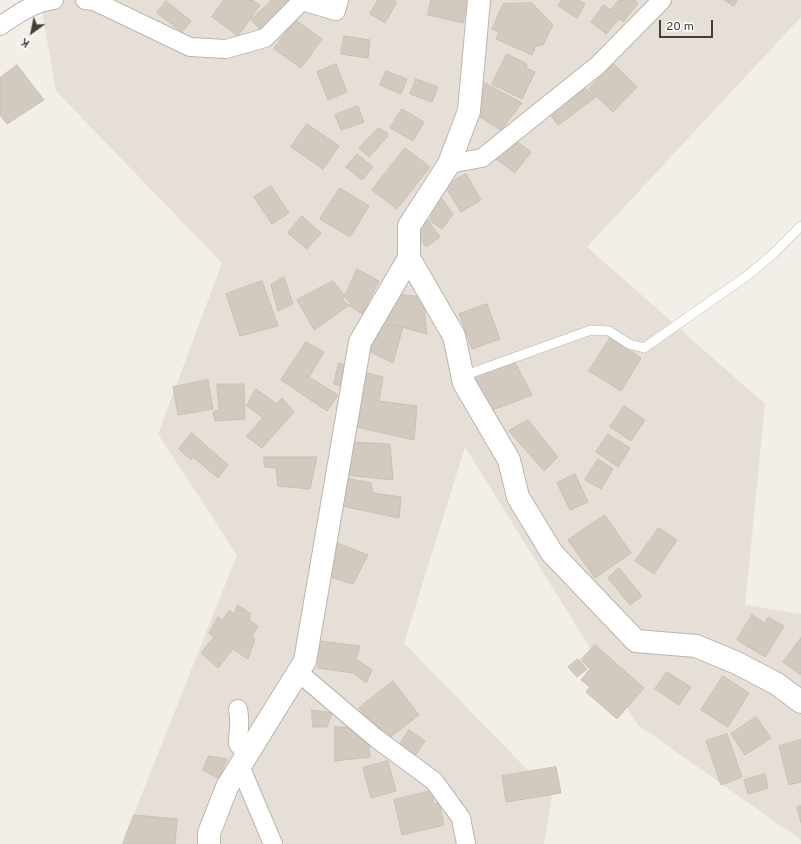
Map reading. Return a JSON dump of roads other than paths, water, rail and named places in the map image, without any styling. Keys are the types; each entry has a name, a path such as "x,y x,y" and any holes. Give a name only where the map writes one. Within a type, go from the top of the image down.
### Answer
{"street":[{"path":"0,26 17,14 46,1 54,0"},
{"path":"85,0 94,2 190,47 226,49 265,38 302,1 336,11 339,0"},
{"path":"479,0 469,111 449,164 409,226 409,258 454,336 464,383 509,460 518,497 552,553 636,641 696,646 737,663 777,684 801,702"},
{"path":"449,164 482,158 598,65 662,0"},
{"path":"209,844 209,833 227,787 305,661 360,342 409,258"},
{"path":"298,672 377,739 434,781 461,818 466,844"},
{"path":"238,709 241,724 238,733 238,744 273,844"}],"lane":[{"path":"463,376 591,330 609,331 629,344 644,348 748,275 772,255 801,226"}]}
